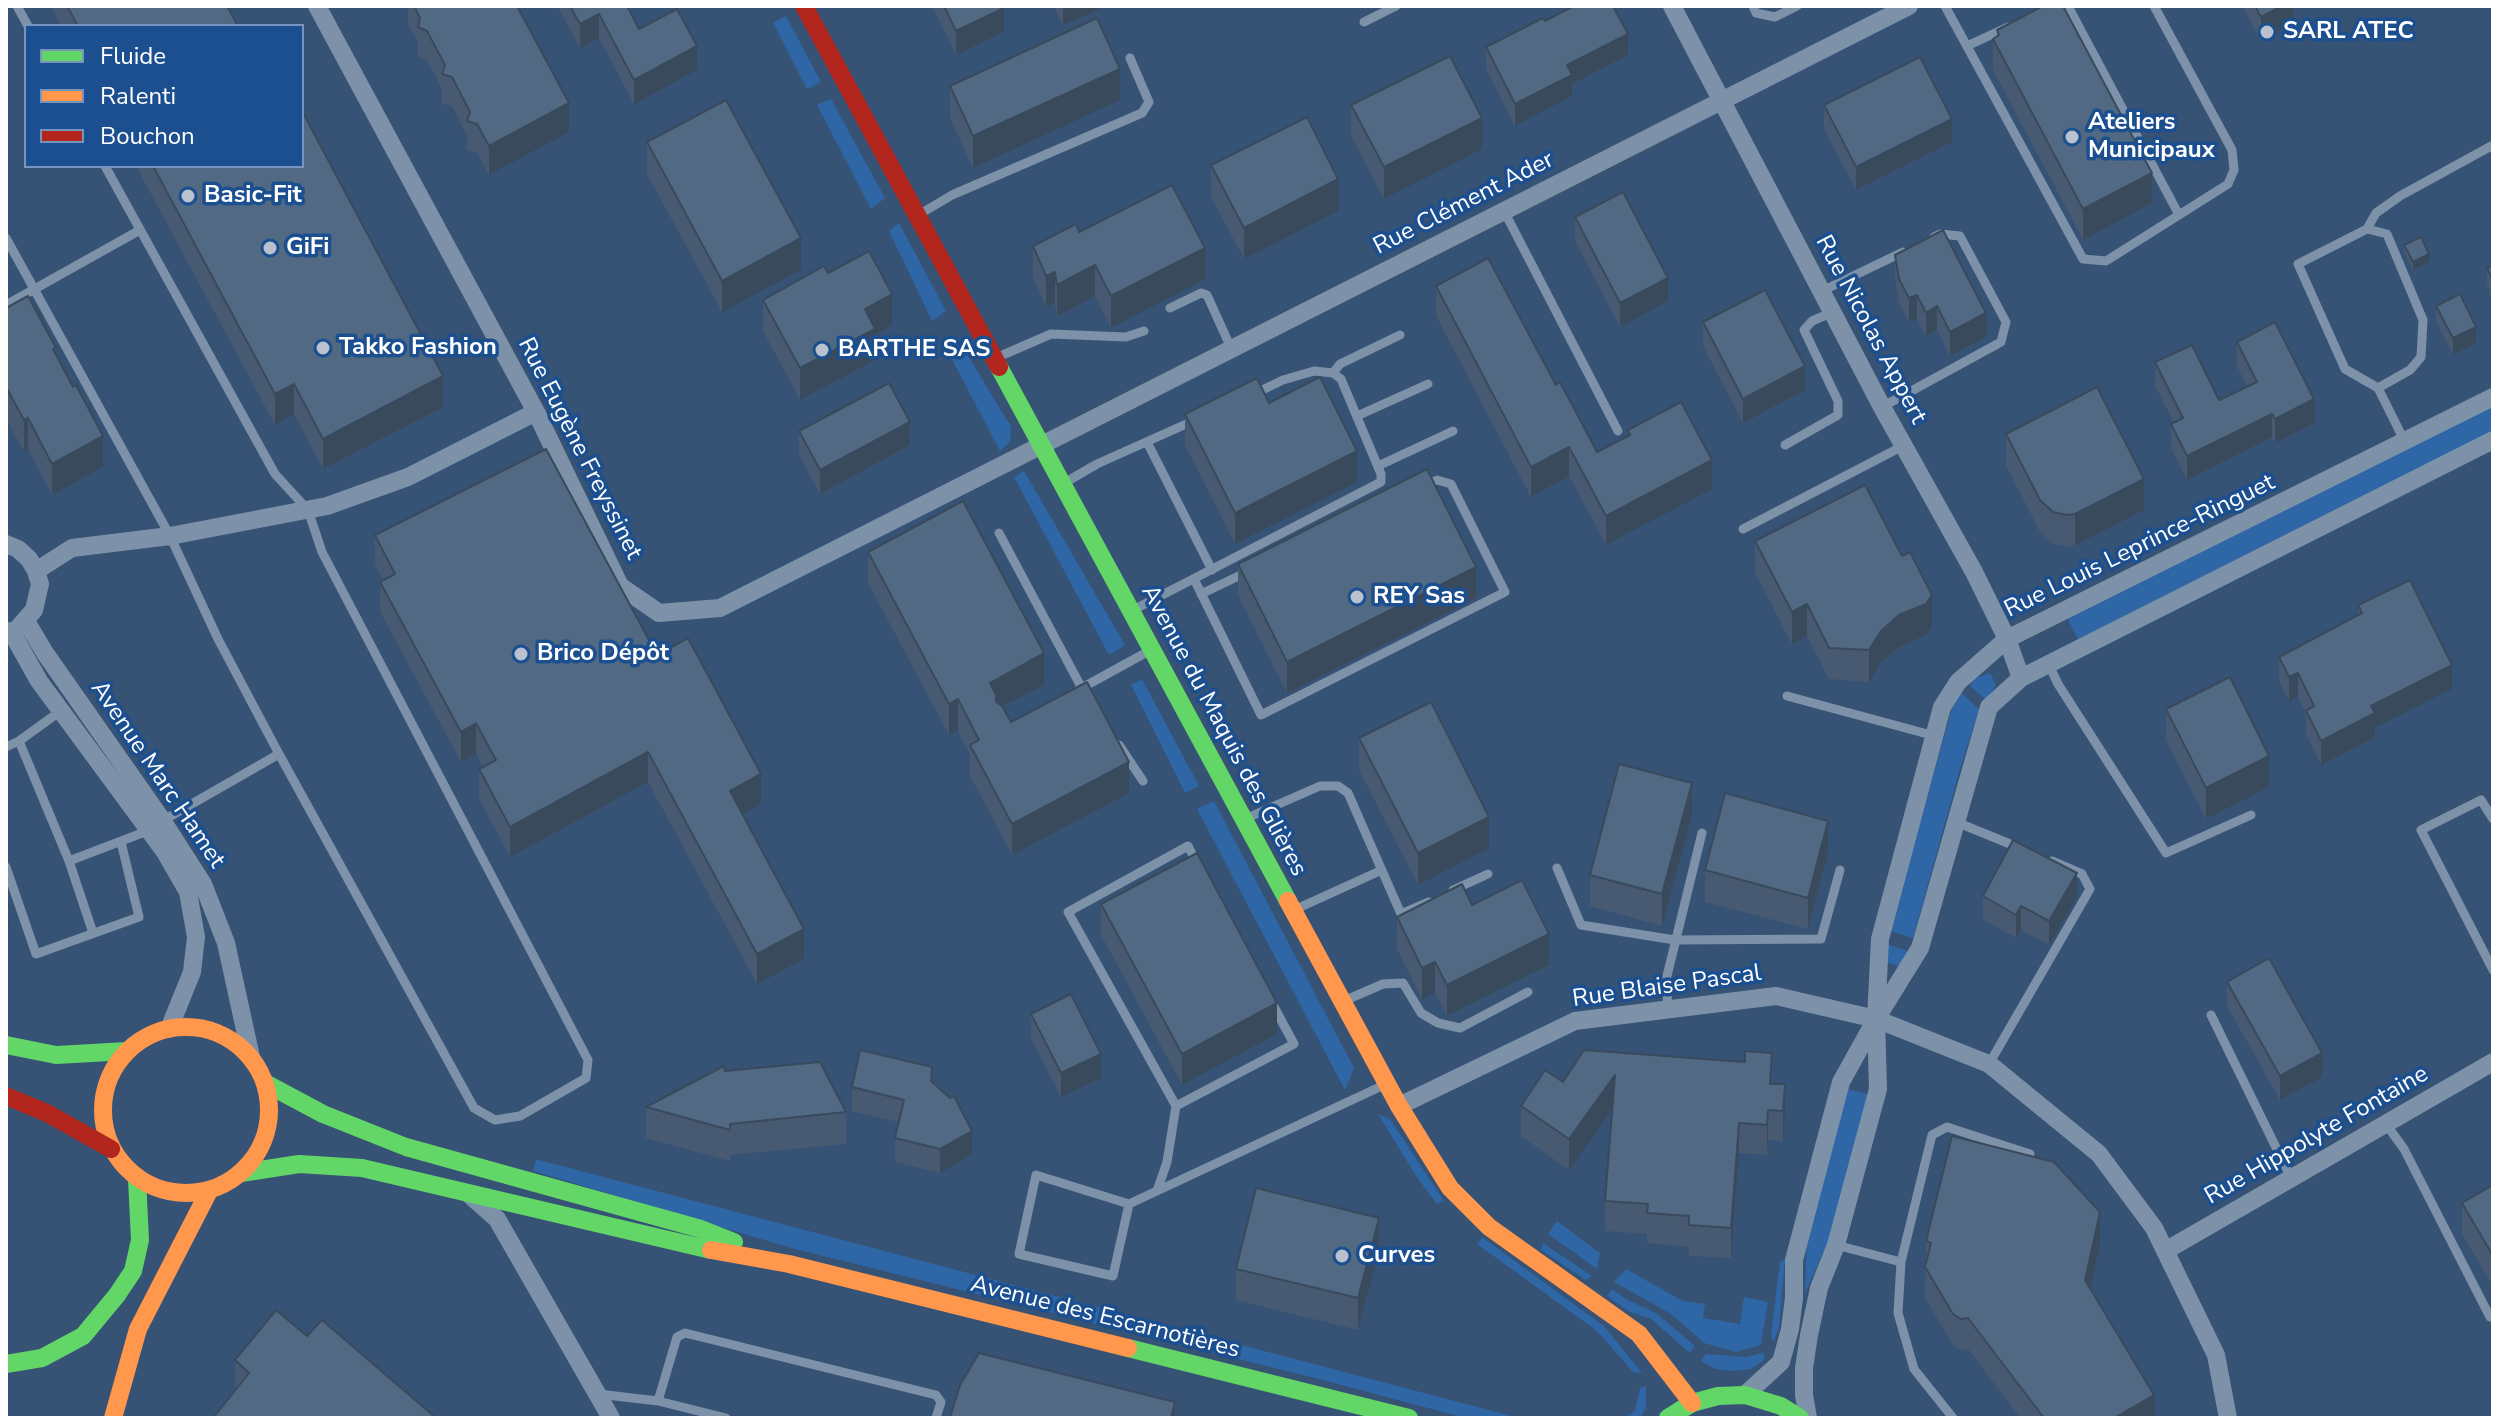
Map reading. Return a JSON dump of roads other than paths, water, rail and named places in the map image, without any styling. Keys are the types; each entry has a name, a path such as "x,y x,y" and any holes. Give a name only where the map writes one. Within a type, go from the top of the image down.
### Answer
{"main road":[{"name":"Avenue du Maquis des Glières","path":"804,6 1399,1106 1450,1188 1489,1227 1639,1334 1692,1403"},
{"path":"192,1027 214,1032 234,1042 251,1057 265,1083 270,1107 267,1132 257,1155 241,1173 209,1191 172,1193 137,1179 111,1149 103,1124 103,1097 111,1073 127,1051 146,1037 169,1029 192,1027"},
{"path":"6,1045 56,1055 127,1051"},
{"name":"Avenue des Escarnotières","path":"265,1083 323,1114 406,1147 701,1229 789,1264"},
{"path":"6,1096 47,1113 111,1149"},
{"name":"Avenue des Escarnotières","path":"241,1173 299,1164 362,1168 718,1252 789,1264 1409,1418"},
{"path":"6,1364 42,1358 83,1336 117,1295 133,1271 140,1240 137,1179"},
{"path":"113,1418 138,1329 209,1191"},
{"path":"1668,1418 1692,1403 1718,1396 1745,1395 1781,1406 1800,1418"}],"street":[{"name":"Rue Eugène Freyssinet","path":"317,6 536,412 620,586 659,613 720,608 1041,444"},
{"name":"Rue Nicolas Appert","path":"1672,6 1724,100 1882,407 1974,572 2007,639 2021,678"},
{"name":"Rue Clément Ader","path":"1041,444 1909,6"},
{"name":"Rue Louis Leprince-Ringuet","path":"1808,1418 1804,1368 1819,1288 1836,1245 1878,1089 1876,1019 1880,939 1942,707 1958,682 2007,639 2493,397"},
{"path":"36,571 72,548 170,536 327,506 408,477 536,412"},
{"name":"Rue Louis Leprince-Ringuet","path":"1745,1395 1781,1362 1794,1298 1794,1260 1841,1082 1920,948 1989,707 2021,678 2048,663 2493,440"},
{"path":"6,544 29,559 40,584 39,598 14,628"},
{"name":"Avenue Marc Hamet","path":"14,628 76,696 156,825 165,852 188,892 196,937 192,972 169,1029"},
{"name":"Avenue Marc Hamet","path":"14,628 39,681 61,711 203,884 226,943 251,1057"},
{"name":"Rue Blaise Pascal","path":"1399,1106 1575,1021 1776,996 1876,1019 1989,1064 2099,1154 2154,1228 2216,1355 2228,1418"},
{"name":"Rue Hippolyte Fontaine","path":"2165,1251 2493,1062"},
{"path":"465,1191 497,1219 611,1418"}],"lane":[{"path":"17,6 27,24"},
{"path":"1364,22 1396,6"},
{"path":"1753,6 1756,13 1775,17 1797,6"},
{"path":"1945,6 2083,259 2106,261 2228,184 2234,170 2232,150 2154,6"},
{"path":"2068,6 2179,215"},
{"path":"1967,46 2022,19"},
{"path":"917,216 952,195 1142,113 1149,102 1130,58"},
{"path":"2405,442 2378,388 2345,369 2298,264 2367,229 2376,213 2400,196 2493,145"},
{"path":"6,238 170,536 218,639 279,754 474,1108 495,1120 520,1116 586,1078 588,1060 322,552 308,510 275,474 106,168"},
{"path":"1504,211 1618,431"},
{"path":"2367,229 2387,234 2423,320 2421,357 2410,370 2378,388"},
{"path":"6,305 140,230"},
{"path":"1882,407 2001,342 2006,322 1960,236 1940,234 1927,240"},
{"path":"1822,291 1915,246"},
{"path":"1170,308 1201,293 1207,295 1231,348"},
{"path":"1785,445 1838,415 1838,401 1804,330 1812,321 1833,312"},
{"path":"995,358 1051,334 1126,337 1144,331"},
{"path":"1333,373 1340,364 1400,335"},
{"path":"1132,611 1381,482 1378,466 1341,379 1333,373 1314,371 1283,380 1243,399"},
{"path":"1357,416 1428,384"},
{"path":"1063,484 1097,464 1202,417"},
{"path":"1378,466 1453,431"},
{"path":"1147,442 1212,570"},
{"path":"1743,529 1904,445"},
{"path":"1194,579 1261,715 1505,592 1451,484 1437,480 1409,493"},
{"path":"999,533 1091,702"},
{"path":"1201,594 1257,567"},
{"path":"1069,695 1152,650"},
{"path":"2048,663 2058,684 2166,853 2251,815"},
{"path":"6,747 61,711 76,696"},
{"path":"1787,696 1935,736"},
{"path":"19,741 69,861 93,933"},
{"path":"1117,741 1143,781"},
{"path":"69,861 156,825 279,754"},
{"path":"1244,820 1320,786 1338,786 1348,793 1401,914 1488,874"},
{"path":"2493,819 2481,800 2421,830 2493,970"},
{"path":"1956,822 2025,850"},
{"path":"1668,1009 1666,980 1702,833"},
{"path":"6,867 36,954 139,917 121,842"},
{"path":"1157,1191 1167,1162 1176,1106 1068,912 1188,846 1202,872"},
{"path":"1989,1064 2090,889 2082,874 2039,856"},
{"path":"1557,868 1581,925 1675,940 1821,939 1840,870"},
{"path":"1293,911 1382,870"},
{"path":"1343,1002 1383,984 1403,983 1421,1013 1438,1023 1460,1028 1528,992"},
{"path":"1176,1106 1294,1044 1265,991"},
{"path":"2211,1015 2291,1178"},
{"path":"1129,1204 1113,1276 1019,1254 1036,1175 1129,1204 1387,1084"},
{"path":"2386,1124 2404,1149 2490,1317"},
{"path":"1953,1418 1914,1369 1898,1313 1901,1262 1932,1135 1947,1127 2030,1154"},
{"path":"1836,1245 1901,1262"},
{"path":"658,1401 677,1337 685,1333 936,1395 941,1402 936,1418"},
{"path":"597,1394 658,1401 726,1418"}],"place":[{"name":"SARL ATEC","path":"2267,32"},
{"name":"Ateliers Municipaux","path":"2072,137"},
{"name":"Basic-Fit","path":"188,196"},
{"name":"GiFi","path":"270,248"},
{"name":"Takko Fashion","path":"323,348"},
{"name":"BARTHE SAS","path":"822,350"},
{"name":"REY Sas","path":"1357,597"},
{"name":"Brico Dépôt","path":"521,654"},
{"name":"Curves","path":"1342,1256"}]}
